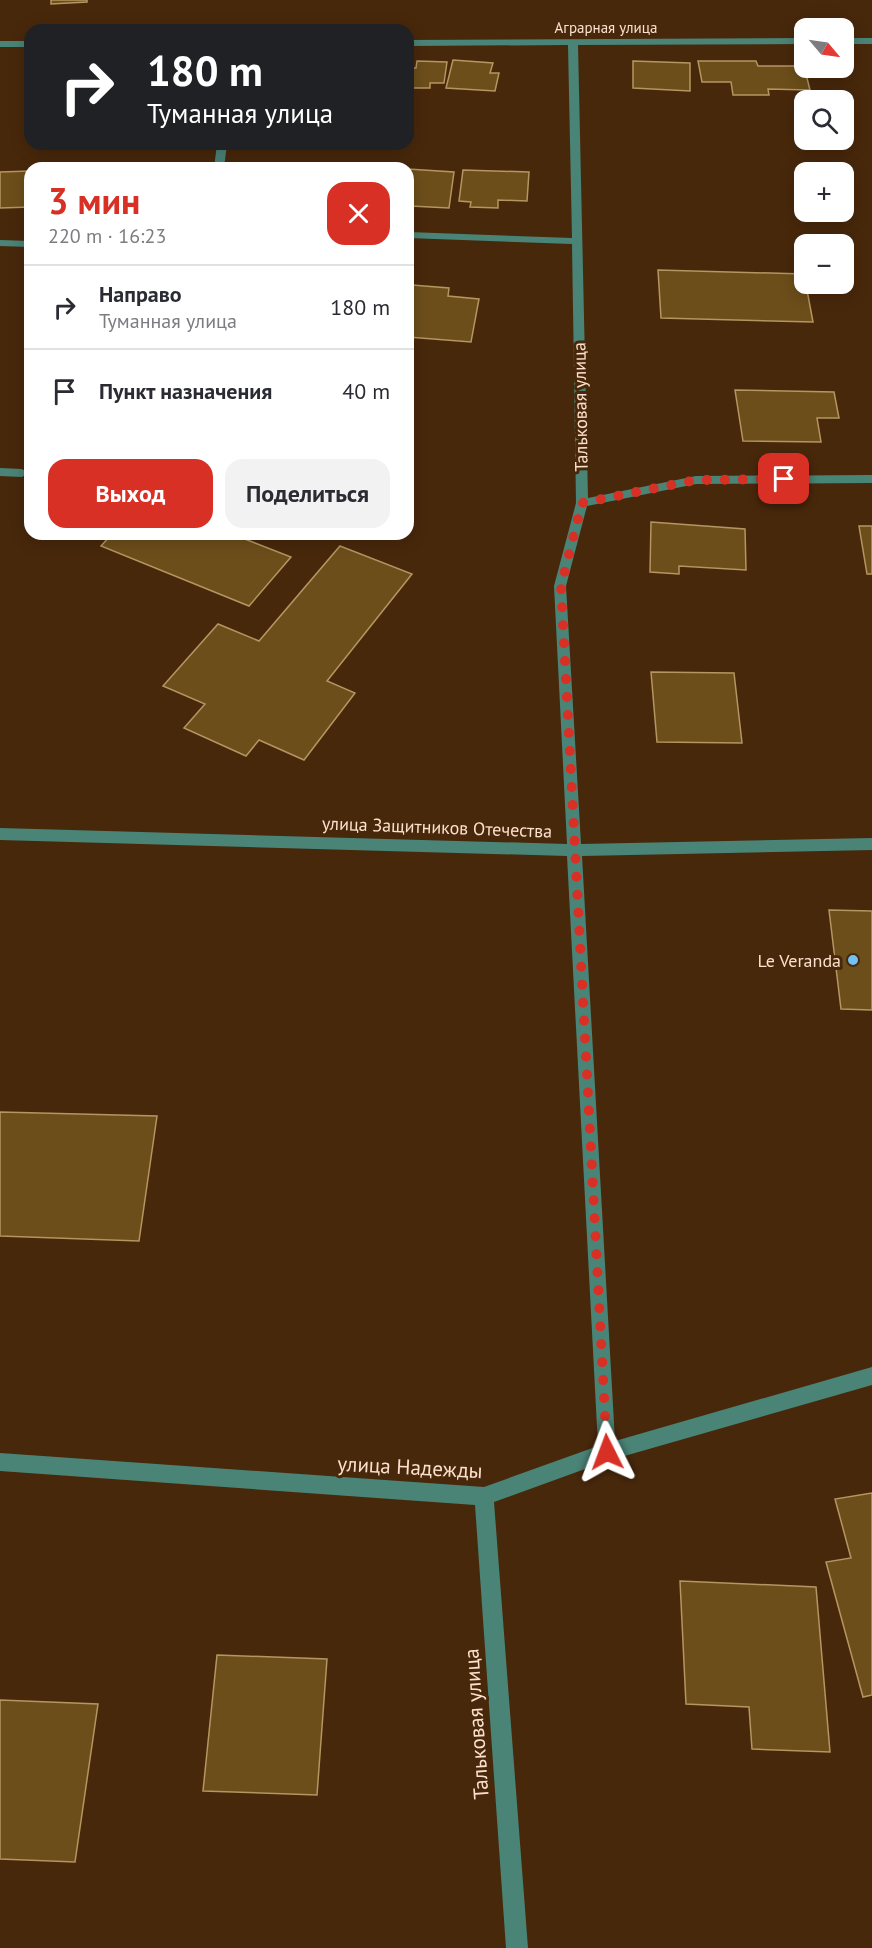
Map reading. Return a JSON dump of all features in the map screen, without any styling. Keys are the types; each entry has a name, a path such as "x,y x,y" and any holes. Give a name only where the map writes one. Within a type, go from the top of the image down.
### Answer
{"street":[{"name":"Аграрная улица","path":"414,43 794,41"},
{"path":"854,41 872,41"},
{"name":"Тальковая улица","path":"573,42 582,503 561,586 607,1452"},
{"path":"0,44 24,44"},
{"path":"414,235 576,241"},
{"path":"0,243 24,244"},
{"path":"0,472 22,473"},
{"path":"582,503 696,480 872,479"},
{"name":"улица Защитников Отечества","path":"0,834 575,850 872,844"},
{"name":"улица Надежды","path":"0,1462 484,1496 607,1452 872,1377"},
{"name":"Тальковая улица","path":"484,1496 517,1948"}],"building":[{"path":"51,0 87,0 87,2 51,4"},
{"path":"453,60 493,63 490,73 499,73 495,91 446,88"},
{"path":"417,61 447,62 444,83 430,83 430,88 414,88 414,68 416,68"},
{"path":"633,61 690,63 690,91 633,88"},
{"path":"698,61 756,61 758,66 794,66 794,78 807,78 810,90 768,89 769,95 733,95 731,82 702,82"},
{"path":"414,169 454,172 449,208 414,206"},
{"path":"463,170 529,172 527,201 498,200 498,208 470,207 471,202 459,201"},
{"path":"24,171 24,207 0,208 0,172"},
{"path":"658,270 794,274 794,294 808,294 813,322 661,318"},
{"path":"414,285 449,288 448,296 479,299 471,342 414,337"},
{"path":"735,390 834,392 839,418 817,418 821,442 743,441"},
{"path":"651,522 745,529 746,570 679,566 679,574 650,572"},
{"path":"859,526 872,526 872,574 867,574"},
{"path":"106,540 247,540 291,557 249,606 101,546"},
{"path":"340,546 412,574 327,681 355,693 304,760 259,740 246,756 184,728 205,704 163,686 218,624 259,641"},
{"path":"651,672 734,673 742,743 657,742"},
{"name":"Le Veranda","path":"829,910 872,911 872,1010 841,1009"},
{"path":"0,1112 157,1116 139,1241 0,1236"},
{"path":"872,1493 872,1695 863,1697 826,1562 851,1558 835,1499"},
{"path":"680,1581 816,1587 830,1752 752,1749 749,1707 686,1704"},
{"path":"217,1655 327,1659 317,1795 203,1791"},
{"path":"0,1700 98,1704 75,1862 0,1859"}],"place":[{"name":"Le Veranda","path":"853,960"}],"route":[{"path":"607,1452 561,586 582,503 696,480 784,479"}]}
